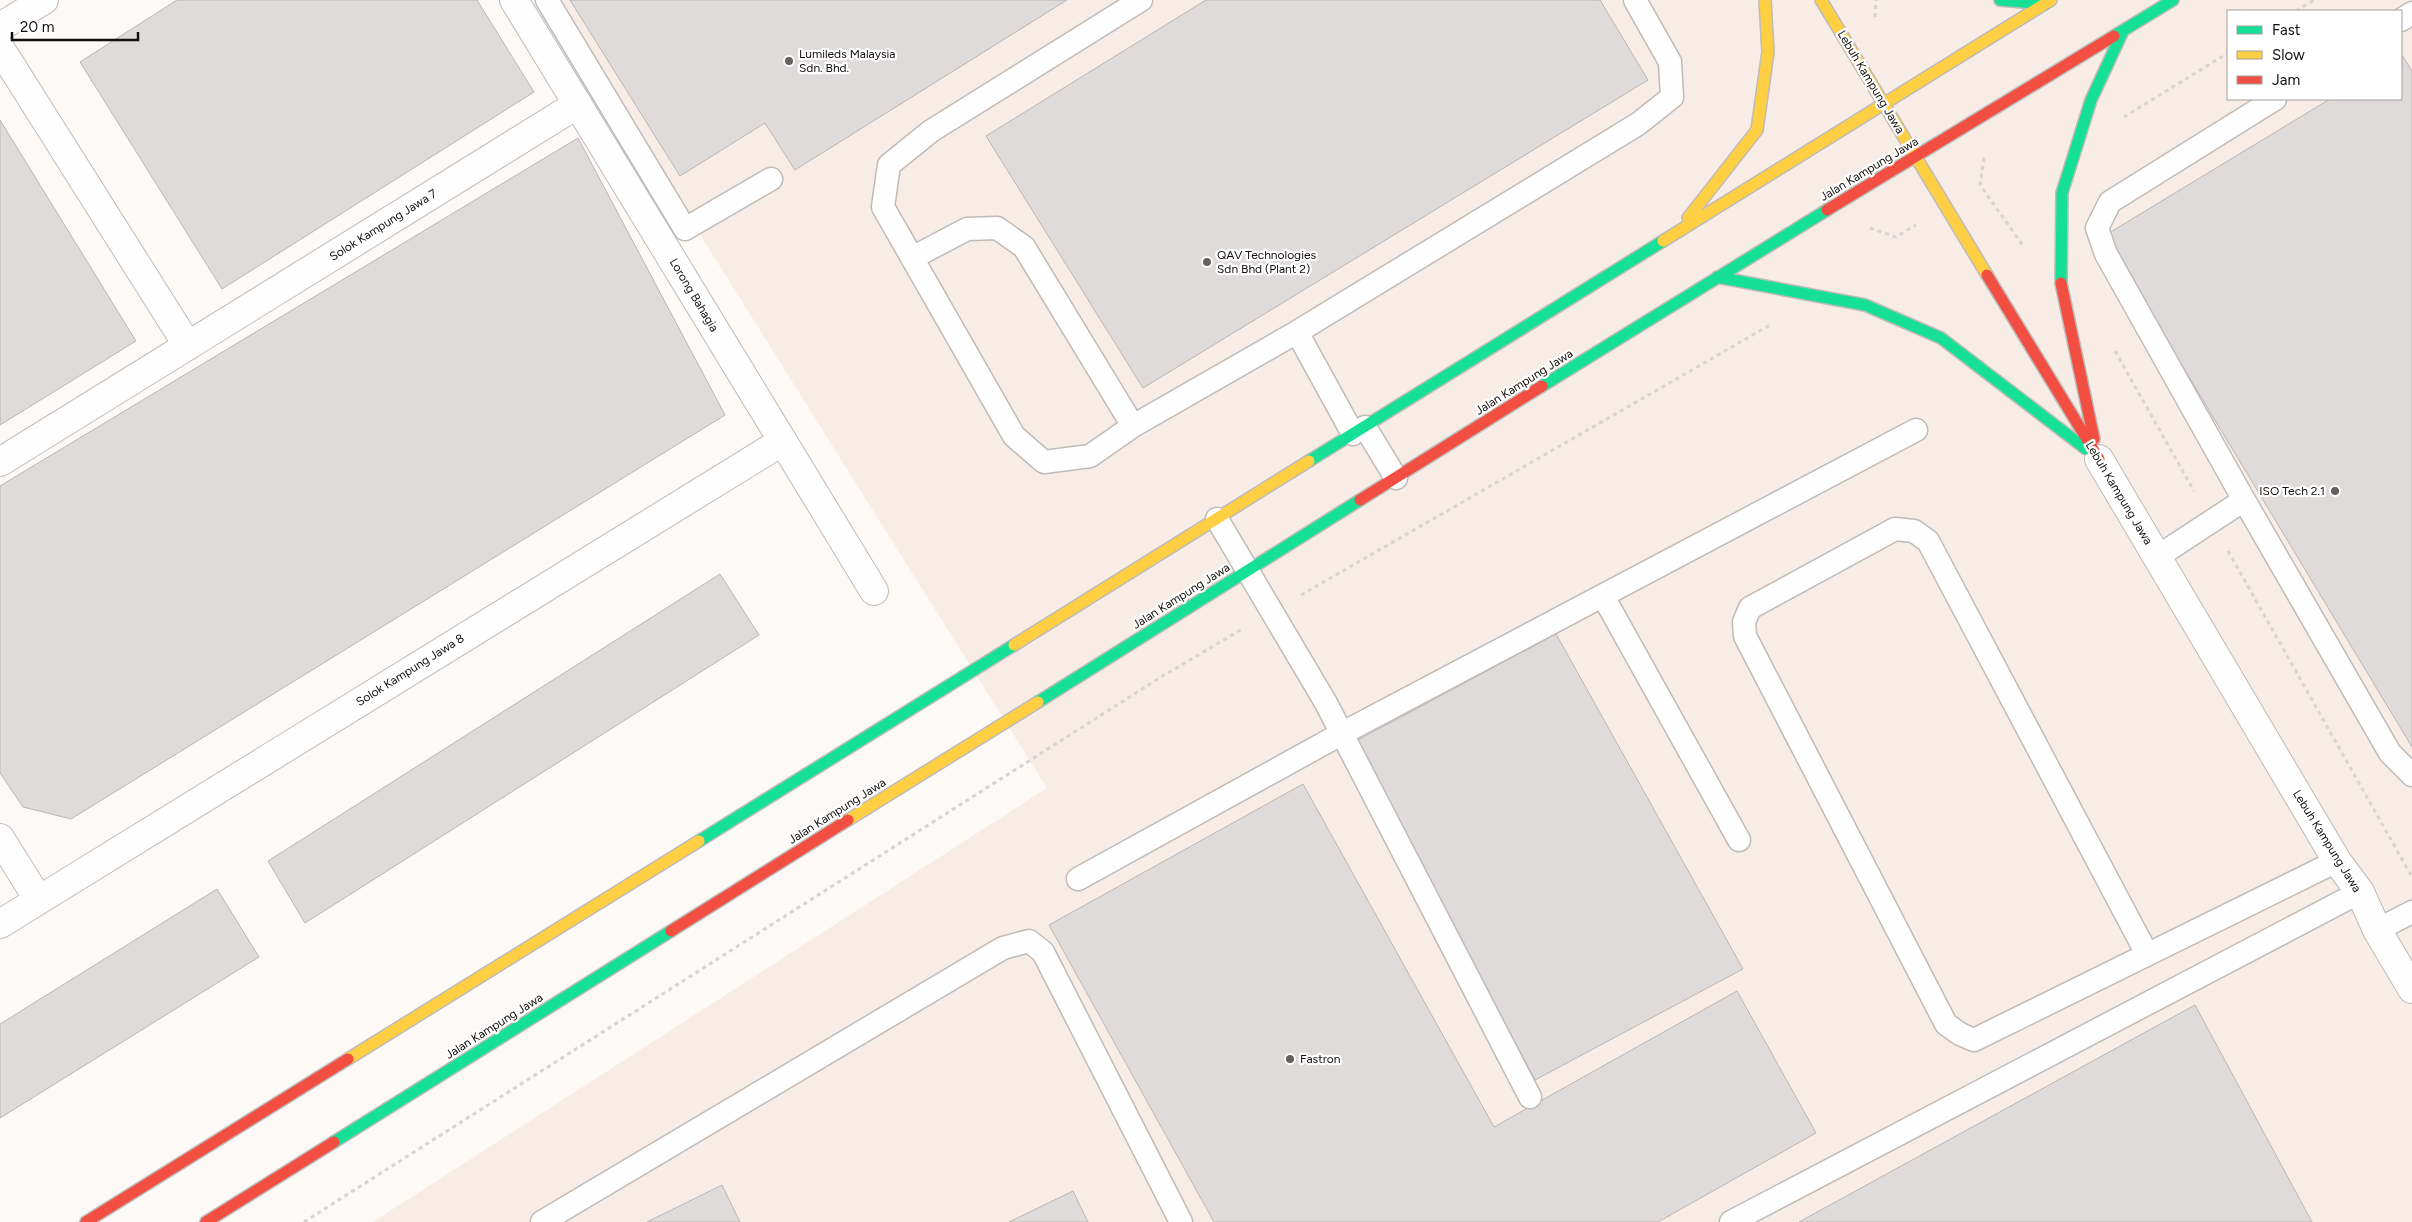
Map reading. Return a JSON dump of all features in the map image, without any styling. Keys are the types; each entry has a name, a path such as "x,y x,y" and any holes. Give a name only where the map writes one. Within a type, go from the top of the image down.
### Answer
{"street":[{"path":"0,28 44,0"},
{"name":"Lorong Bahagia","path":"514,0 874,590"},
{"path":"1677,233 1757,130 1768,52 1765,0"},
{"name":"Lebuh Kampung Jawa","path":"1821,0 2157,557 2337,861 2360,892 2378,930 2412,989"},
{"path":"2000,0 2048,2"},
{"name":"Jalan Kampung Jawa","path":"206,1222 1717,277 2173,0"},
{"path":"86,1222 2048,2"},
{"path":"2098,459 2060,277 2062,193 2090,100 2123,31"},
{"path":"0,48 188,346"},
{"name":"Solok Kampung Jawa 7","path":"0,462 578,104"},
{"path":"1717,277 1865,305 1942,338 2098,459"},
{"name":"Solok Kampung Jawa 8","path":"0,924 783,440"},
{"path":"0,838 38,900"}],"lane":[{"path":"547,0 685,229 771,180"},
{"path":"1141,0 931,131 889,165 882,207 1014,436 1044,462 1090,456 1133,426 1297,332 1638,124 1672,96 1670,62 1635,0"},
{"path":"2273,100 2110,202 2097,228 2106,254 2244,500 2390,753 2412,775"},
{"path":"912,258 967,229 997,228 1024,247 1133,426"},
{"path":"1297,332 1359,430 1396,478"},
{"path":"1078,879 1341,734 1916,430"},
{"path":"2157,557 2244,500"},
{"path":"1217,519 1249,570 1326,703 1530,1097"},
{"path":"2147,954 1928,541 1914,531 1895,529 1750,608 1744,622 1745,636 1946,1024 1960,1034 1974,1040 2337,861"},
{"path":"1603,596 1739,840"},
{"path":"1731,1222 2360,892"},
{"path":"2378,930 2412,912"},
{"path":"542,1222 1003,948 1028,941 1043,952 1181,1222"}],"path":[{"path":"1874,21 1876,0"},
{"path":"2298,10 2314,0"},
{"path":"2118,121 2227,54"},
{"path":"1987,151 1982,165 1980,186 2025,249"},
{"path":"1865,228 1874,228 1896,237"},
{"path":"304,1222 1161,676 1780,319 1788,290"},
{"path":"2114,350 2412,877"}],"shaded area":[{"path":"553,0 2412,0 2412,1222 373,1222 1047,788"}],"building":[{"path":"177,0 477,0 534,92 222,289 80,62"},
{"name":"Lumileds Malaysia Sdn. Bhd.","path":"570,0 1067,0 795,170 765,123 680,176"},
{"name":"QAV Technologies Sdn Bhd (Plant 2)","path":"1206,0 1600,0 1648,80 1143,388 986,136"},
{"name":"ISO Tech 2.1","path":"2402,55 2412,71 2412,747 2104,236 2328,100 2402,100"},
{"path":"0,120 136,341 0,425"},
{"path":"578,138 725,415 71,819 23,807 0,773 0,486"},
{"path":"720,574 759,635 305,923 268,861"},
{"path":"1556,634 1743,969 1535,1080 1356,741"},
{"name":"Fastron","path":"1303,784 1494,1127 1737,991 1816,1133 1658,1222 1214,1222 1049,925"},
{"path":"217,889 259,957 0,1118 0,1024"},
{"path":"2195,1005 2312,1222 1799,1222"},
{"path":"722,1185 740,1222 647,1222"},
{"path":"1073,1191 1088,1222 1009,1222"}],"traffic: fast":[{"path":"2000,0 2045,4"},
{"path":"2114,36 2173,0"},
{"path":"2061,283 2062,193 2091,100 2123,31"},
{"path":"1542,386 1827,210"},
{"path":"1309,461 1663,241"},
{"path":"1717,277 1865,305 1941,338 2086,449"},
{"path":"1038,702 1360,500"},
{"path":"699,841 1014,645"},
{"path":"334,1142 671,931"}],"traffic: slow":[{"path":"1688,218 1757,130 1768,52 1765,0"},
{"path":"1821,0 1987,275"},
{"path":"1663,241 2051,0"},
{"path":"1014,645 1309,461"},
{"path":"848,820 1038,702"},
{"path":"348,1059 699,841"}],"traffic: jam":[{"path":"1827,210 2114,36"},
{"path":"1987,275 2099,459"},
{"path":"2061,283 2094,439"},
{"path":"1360,500 1542,386"},
{"path":"671,931 848,820"},
{"path":"86,1222 348,1059"},
{"path":"206,1222 334,1142"}],"place":[{"name":"Lumileds Malaysia Sdn. Bhd.","path":"789,61"},
{"name":"QAV Technologies Sdn Bhd (Plant 2)","path":"1207,262"},
{"name":"ISO Tech 2.1","path":"2335,491"},
{"name":"Fastron","path":"1290,1059"}]}
